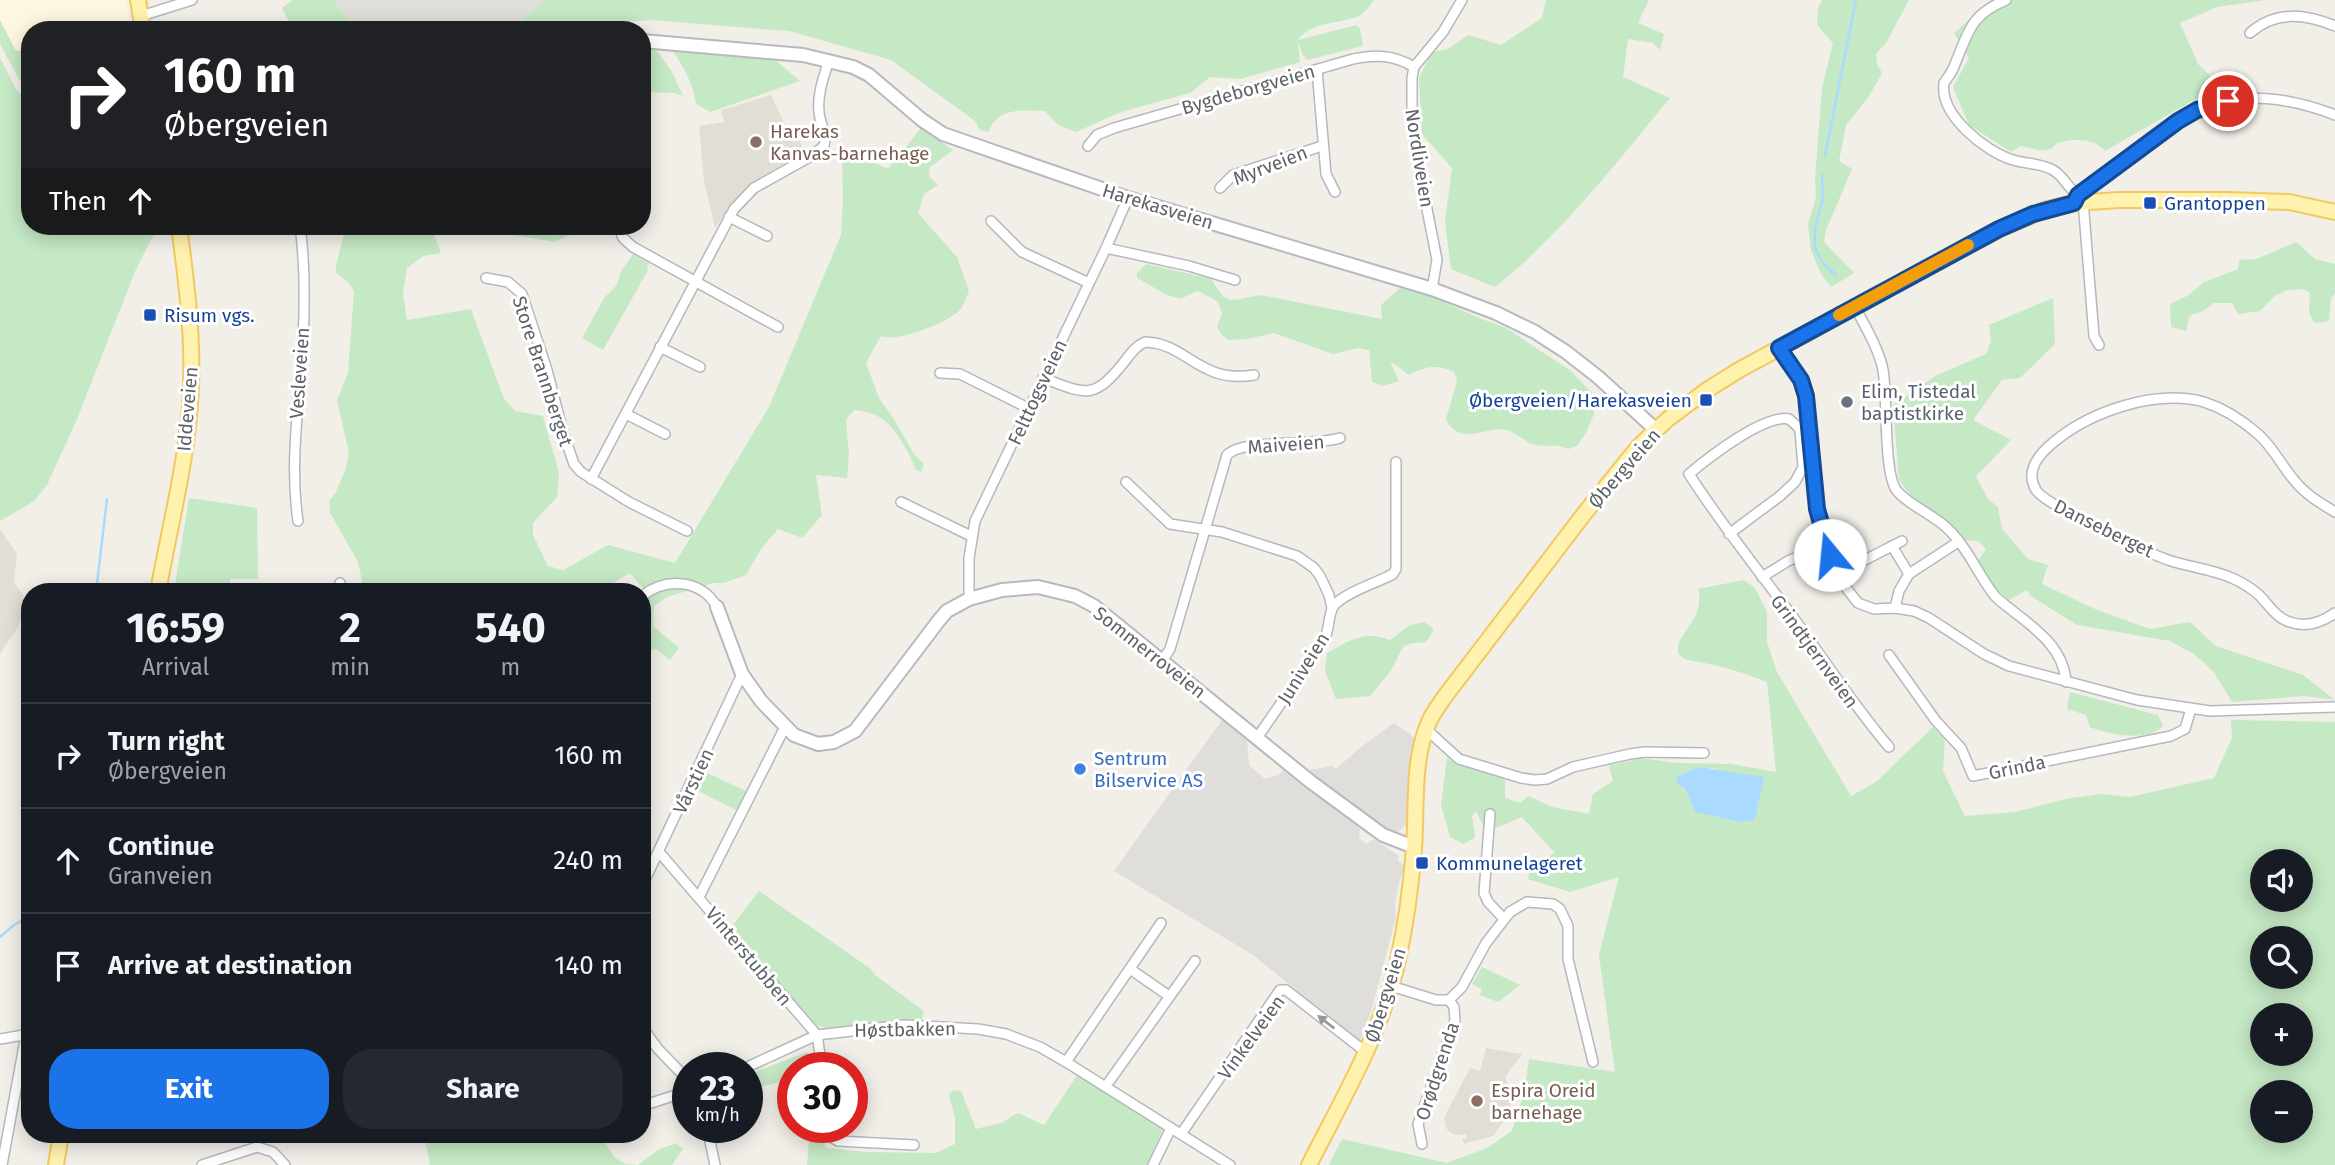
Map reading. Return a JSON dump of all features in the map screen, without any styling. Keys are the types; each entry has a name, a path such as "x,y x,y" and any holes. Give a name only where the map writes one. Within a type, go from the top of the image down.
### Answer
{"main road":[{"path":"138,0 142,21"},
{"name":"Øbergveien","path":"1308,1165 1367,1053 1391,986 1405,925 1414,847 1419,757 1426,729 1446,695 1584,514 1655,429 1707,390 1779,348 2007,225 2047,209 2079,200 2143,199 2273,201 2335,212"},
{"name":"Iddeveien","path":"160,583 183,456 191,388 190,310 179,235"},
{"path":"56,1165 60,1143"}],"street":[{"path":"146,21 192,0"},
{"path":"1414,67 1443,32 1462,0"},
{"path":"2006,0 1979,15 1964,39 1943,92 1956,121 1974,136 2001,156 2052,169 2062,176 2079,200 2094,336 2099,345"},
{"path":"2250,33 2268,20 2290,15 2315,18 2335,26"},
{"name":"Harekasveien","path":"651,42 803,55 853,67 869,75 922,120 943,134 1128,198 1432,289 1496,313 1535,332 1598,377 1655,429"},
{"name":"Bygdeborgveien","path":"1088,146 1097,135 1114,128 1371,55 1401,60 1414,67"},
{"path":"687,531 629,502 591,479 729,217 754,188 824,146 825,135 819,103 829,60"},
{"name":"Nordliveien","path":"1414,67 1411,99 1415,148 1437,260 1432,289"},
{"name":"Myrveien","path":"1317,69 1326,174 1335,192"},
{"path":"2079,200 2178,121 2215,104 2270,98 2303,103 2335,115"},
{"name":"Myrveien","path":"1220,188 1233,176 1322,146"},
{"name":"Felttogsveien","path":"969,598 971,536 979,511 1030,409 1128,198"},
{"path":"729,217 767,236"},
{"path":"991,221 1022,252 1089,283"},
{"name":"Vesleveien","path":"298,521 294,496 295,445 305,289 301,235"},
{"path":"621,235 633,247 778,327"},
{"path":"1106,248 1189,266 1235,280"},
{"name":"Store Brannberget","path":"486,278 508,282 522,294 574,464 591,479"},
{"path":"1854,307 1883,369 1888,413 1890,478 1898,492 1906,499 1947,527 1997,598 2030,623 2050,643 2066,670 2066,682"},
{"path":"1043,378 1074,389 1093,391 1106,384 1134,349 1145,342 1169,348 1217,374 1238,377 1254,375"},
{"path":"660,347 700,367"},
{"path":"1779,348 1801,380 1806,396 1814,489 1827,545 1836,569 1853,598 1874,610 1895,608 1922,614 1997,661 2137,700 2190,709 2247,711 2335,707"},
{"path":"940,373 960,374 1030,409"},
{"name":"Danseberget","path":"2335,512 2315,500 2296,483 2259,435 2225,412 2205,402 2192,400 2166,398 2147,401 2099,416 2060,436 2042,451 2032,469 2034,486 2048,501 2155,554 2241,582 2286,621 2305,624 2317,622 2335,613"},
{"path":"626,414 664,434"},
{"path":"1729,534 1790,487 1802,470 1800,431 1789,419 1776,419 1725,444 1689,474 1729,534 1762,577"},
{"name":"Maiveien","path":"1162,661 1170,649 1227,455 1232,450 1244,447 1317,443 1340,438"},
{"name":"Juniveien","path":"1257,738 1324,641 1332,608 1341,599 1388,577 1396,569 1395,462"},
{"path":"1126,482 1170,524 1205,529 1287,553 1306,562 1314,568 1325,585 1332,608"},
{"path":"901,502 971,536"},
{"path":"1857,564 1902,541"},
{"path":"1895,608 1899,591 1909,574 1958,542"},
{"name":"Grindtjernveien","path":"1827,545 1788,561 1762,577 1860,712 1889,747"},
{"path":"1892,546 1909,574"},
{"path":"651,592 666,584 687,584 704,592 717,607"},
{"name":"Sommerroveien","path":"717,607 743,674 761,701 794,735 818,744 834,742 855,731 947,611 969,598 1002,590 1038,587 1065,592 1094,606 1311,782 1383,835 1414,847"},
{"name":"Grinda","path":"1889,655 1936,720 1961,748 1973,776 2171,736 2185,729 2190,709"},
{"name":"Vårstien","path":"651,868 743,674"},
{"path":"699,897 785,727"},
{"path":"1426,729 1459,759 1535,780 1547,779 1573,767 1630,754 1704,753"},
{"path":"1490,814 1484,893 1488,902 1504,919"},
{"name":"Vinterstubben","path":"659,852 817,1035"},
{"name":"Orødgrenda","path":"1391,986 1436,1000 1449,1000 1460,989 1486,943 1518,906 1535,901 1553,904 1566,917 1569,926 1568,959 1593,1062"},
{"path":"1066,1062 1161,923"},
{"path":"1106,1086 1195,961"},
{"path":"1130,969 1168,996"},
{"name":"Vinkelveien","path":"1181,1134 1280,990 1286,990 1367,1053"},
{"name":"Orødgrenda","path":"1422,1144 1418,1124 1455,1020 1454,1007 1449,1000"},
{"name":"Høstbakken","path":"763,1060 817,1035 904,1025 978,1029 1023,1039 1106,1086 1230,1165"},
{"path":"0,1039 21,1035"},
{"path":"817,1035 820,1052"},
{"path":"651,1039 672,1063"},
{"path":"2,1165 21,1069"},
{"path":"651,1104 672,1097"},
{"path":"1153,1165 1171,1128"},
{"path":"710,1143 715,1165"},
{"path":"868,1143 914,1145"},
{"path":"202,1165 257,1147 273,1152 285,1165"}],"shaded area":[{"path":"0,0 126,0 130,21 21,21 21,84 0,37"},
{"path":"334,0 547,0 521,21 350,21"},
{"path":"771,95 790,136 796,134 806,154 760,179 734,200 715,228 704,181 699,126 724,122 721,110"},
{"path":"0,529 17,554 14,582 21,592 21,618 0,654"},
{"path":"1222,720 1247,741 1249,765 1265,779 1279,775 1283,770 1360,828 1359,838 1366,844 1374,839 1399,856 1398,861 1406,866 1399,882 1395,904 1396,917 1372,1008 1360,1042 1253,955 1114,871"},
{"path":"1394,723 1415,740 1408,823 1398,832 1386,830 1308,773 1310,770 1332,766 1336,769"},
{"path":"1486,1048 1522,1054 1505,1077 1513,1101 1493,1136 1464,1144 1462,1139 1467,1138 1466,1134 1451,1133 1446,1128 1444,1118 1470,1068 1480,1071"}],"green space":[{"path":"293,0 334,0 350,21 288,21 282,8"},
{"path":"547,0 1374,0 1359,16 1310,29 1298,40 1356,25 1360,29 1363,46 1307,60 1298,42 1300,62 1240,79 1210,77 1190,93 1121,112 1076,132 1058,125 1045,111 1004,114 989,132 980,130 975,121 891,60 789,31 649,20 521,21"},
{"path":"1546,0 1649,0 1638,23 1664,34 1660,50 1653,43 1628,39 1623,77 1670,98 1566,221 1495,287 1451,269 1445,222 1452,168 1422,134 1419,78 1432,52 1448,49 1468,35 1501,45 1542,18"},
{"path":"1822,0 1909,0 1886,43 1876,54 1882,73 1869,96 1846,125 1839,161 1852,169 1826,230 1824,242 1854,273 1831,287 1821,274 1811,250 1808,224 1816,198 1822,88 1833,43 1817,25 1818,8"},
{"path":"1991,0 2266,0 2217,7 2180,23 2198,64 2220,85 2105,151 2095,143 2077,140 2057,143 2045,150 2021,146 2011,152 1969,125 1953,87 1969,58 1954,33"},
{"path":"0,20 16,51 21,51 21,83 0,44"},
{"path":"651,50 656,50 671,70 683,96 651,92"},
{"path":"672,50 775,60 800,81 710,112 696,104 693,89"},
{"path":"0,58 21,94 21,235 153,235 136,269 77,419 47,485 34,501 0,521"},
{"path":"921,128 953,150 929,168 930,178 938,185 924,194 918,213 957,257 969,291 964,304 953,316 921,331 898,337 881,336 866,363 879,398 914,454 924,464 921,472 915,469 901,441 886,422 871,414 854,410 846,420 849,455 847,478 816,475 822,515 802,538 778,529 761,549 746,575 667,597 654,606 653,626 679,648 670,660 656,649 651,650 651,583 639,583 630,573 613,583 362,583 358,562 330,513 329,501 336,492 346,468 349,453 337,400 348,373 354,291 349,283 336,273 344,235 434,235 441,253 423,256 407,268 403,294 407,320 471,309 504,399 515,411 543,416 559,473 557,497 533,523 533,535 548,566 563,570 608,545 675,563 769,407 841,235 842,149 888,169"},
{"path":"515,235 569,235 554,242"},
{"path":"2296,242 2315,259 2335,264 2335,294 2331,298 2329,321 2314,323 2309,312 2310,293 2303,289 2287,290 2275,296 2260,311 2238,314 2232,303 2214,303 2189,316 2186,331 2171,327 2170,304 2189,295 2204,282 2238,269 2239,260 2257,259"},
{"path":"633,254 649,263 648,270 603,350 582,338"},
{"path":"1146,264 1212,279 1222,295 1232,300 1261,295 1382,319 1381,305 1400,288 1433,297 1506,328 1571,371 1592,393 1594,414 1577,446 1568,449 1532,444 1506,430 1466,434 1459,432 1452,428 1446,419 1457,381 1454,372 1431,367 1409,375 1390,361 1399,381 1383,386 1372,382 1369,350 1358,348 1333,354 1274,333 1228,340 1217,327 1222,313 1217,301 1198,291 1180,299 1167,295 1137,278 1137,273"},
{"path":"2053,298 2055,344 2020,378 2002,380 1973,420 2011,440 1976,476 1988,499 1998,507 2002,529 2028,559 2048,565 2042,584 2095,609 2150,629 2190,622 2216,646 2303,675 2335,700 2305,696 2232,702 2213,671 2194,654 2170,641 2077,625 2031,596 2027,590 2009,600 1987,581 1977,562 1986,549 1978,541 1963,540 1949,523 1911,496 1899,480 1893,405 1937,375 1986,354 1991,341 1989,325"},
{"path":"189,498 257,508 258,579 230,579 230,583 175,583"},
{"path":"1744,580 1755,588 1767,612 1767,642 1777,672 1851,796 1876,782 1933,727 1945,740 1943,771 1965,816 2016,812 2065,799 2101,794 2130,797 2214,778 2232,738 2231,720 2335,722 2335,1165 1329,1165 1342,1139 1447,1163 1487,1148 1512,1131 1524,1093 1529,1059 1615,1072 1599,955 1619,877 1570,892 1528,879 1531,866 1555,853 1522,817 1486,832 1476,811 1472,816 1475,838 1463,844 1450,837 1441,805 1447,758 1457,764 1505,779 1505,798 1520,803 1529,796 1552,807 1589,814 1593,794 1613,781 1609,766 1641,758 1677,763 1731,764 1776,772 1767,682 1725,668 1688,660 1679,654 1679,642 1694,619 1699,600 1698,589","holes":["1712,768 1736,775 1763,777 1755,820 1740,822 1695,812 1685,788"]},
{"path":"1425,622 1434,630 1426,642 1404,646 1389,673 1370,696 1336,699 1325,671 1327,653 1365,636 1390,640 1410,625"},
{"path":"2070,692 2158,715 2163,726 2148,734 2128,736 2090,727 2086,715 2067,709"},
{"path":"703,771 748,792 738,811 694,789"},
{"path":"759,891 871,969 875,975 924,1011 922,1019 826,1028 815,1025 732,926"},
{"path":"1482,967 1520,985 1498,1002 1480,995 1482,989 1472,984"},
{"path":"777,1064 777,1083 763,1086 763,1069"},
{"path":"1078,1074 1163,1129 1147,1165 807,1165 809,1143 824,1143 826,1148 867,1152 936,1153 955,1144 955,1118 949,1095 953,1090 961,1091 976,1129 1001,1123 1018,1113 1044,1125"},
{"path":"426,1143 605,1143 615,1158 626,1164 638,1165 430,1165"},
{"path":"676,1143 683,1149 672,1165 638,1165 658,1150"}],"water":[{"path":"1698,767 1764,777 1755,820 1740,822 1695,812 1685,788 1680,786 1675,778"}],"waterway":[{"path":"1825,156 1856,0"},
{"path":"1822,175 1823,198 1815,228 1815,248 1822,262 1836,275"},
{"path":"97,583 107,499"},
{"path":"0,937 21,921"}],"slow traffic":[{"path":"1839,315 1968,245"}],"place":[{"name":"Harekas Kanvas-barnehage","path":"756,142"},
{"name":"Grantoppen","path":"2150,203"},
{"name":"Risum vgs.","path":"150,315"},
{"name":"Øbergveien/Harekasveien","path":"1706,400"},
{"name":"Elim, Tistedal baptistkirke","path":"1847,402"},
{"name":"Sentrum Bilservice AS","path":"1080,769"},
{"name":"Kommunelageret","path":"1422,863"},
{"name":"Espira Oreid barnehage","path":"1477,1101"}],"route":[{"path":"1830,555 1817,509 1806,396 1801,380 1779,348 1999,229 2047,209 2074,203 2078,195 2178,121 2197,110 2228,101"}]}
